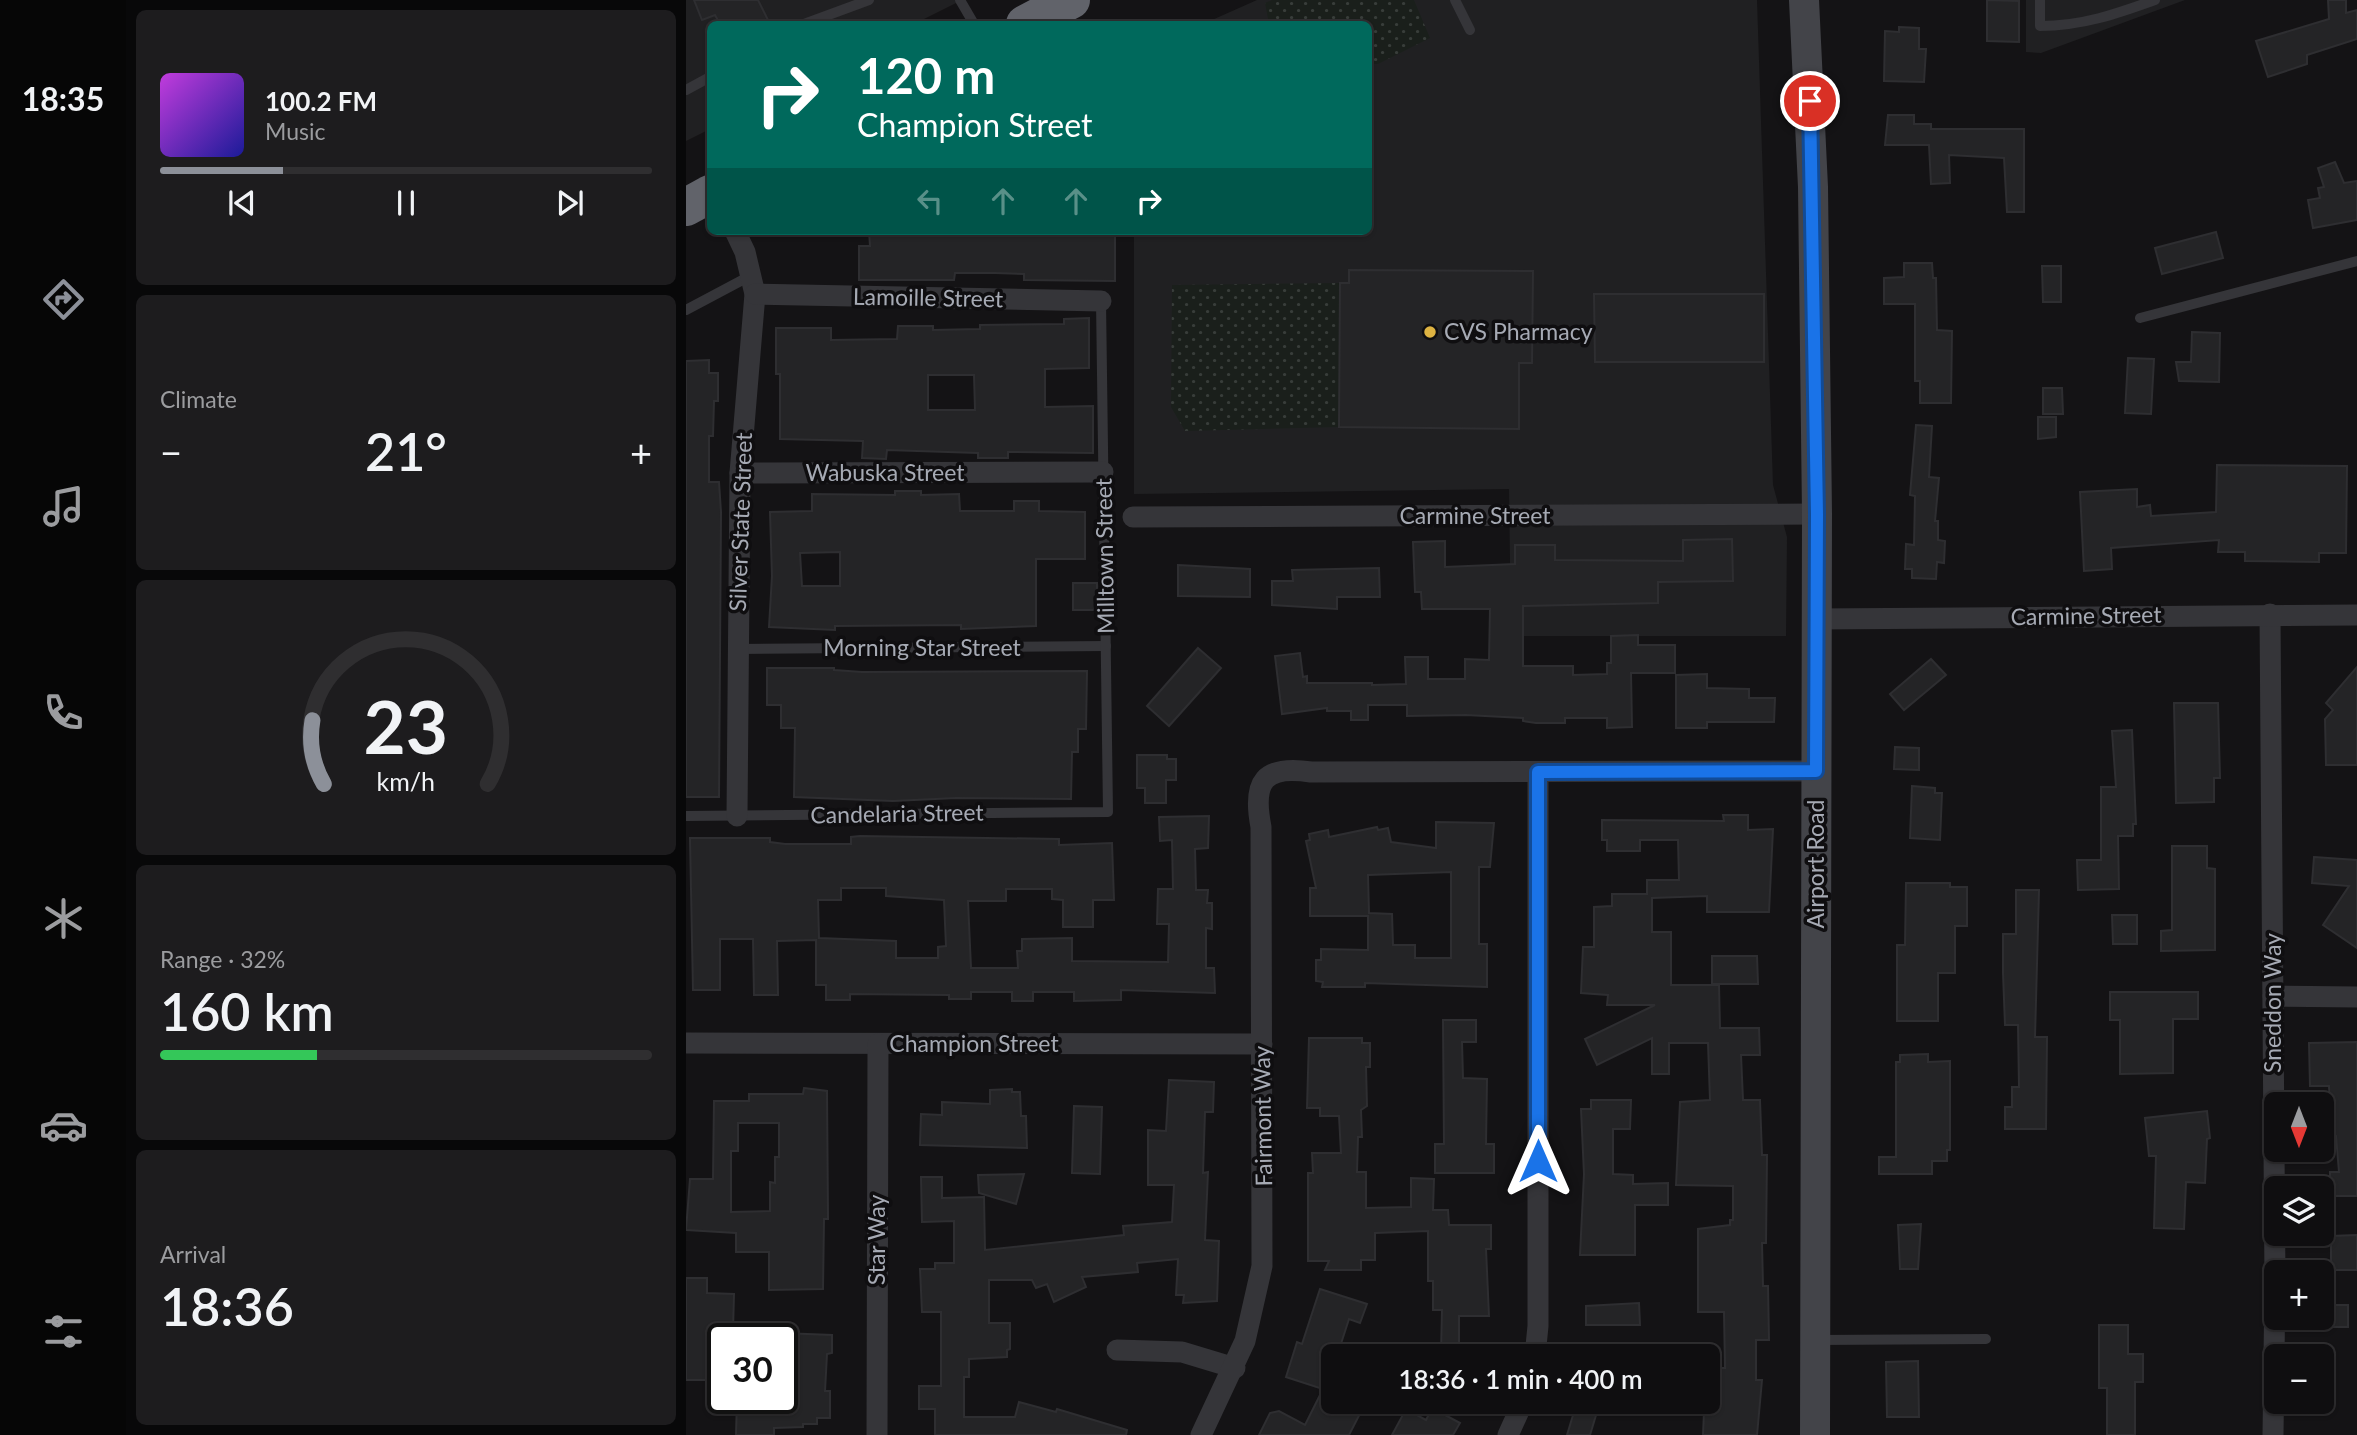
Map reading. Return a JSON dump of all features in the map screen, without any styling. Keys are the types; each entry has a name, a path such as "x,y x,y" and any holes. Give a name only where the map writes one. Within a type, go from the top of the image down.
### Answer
{"highway":[{"path":"1032,21 1071,0"},
{"path":"686,207 707,196"}],"street":[{"name":"Airport Road","path":"1804,0 1813,187 1817,514 1815,1435"},
{"name":"Silver State Street","path":"737,235 745,252 752,285 740,473 737,816"},
{"name":"Lamoille Street","path":"752,285 1101,301"},
{"name":"Wabuska Street","path":"740,473 1103,472"},
{"name":"Carmine Street","path":"1133,517 1817,514"},
{"name":"Sneddon Way","path":"2270,614 2273,1435"},
{"name":"Carmine Street","path":"1815,619 2357,615"},
{"name":"Fairmont Way","path":"1201,1435 1235,1368 1245,1341 1262,1266 1261,827 1256,796 1261,786 1278,771 1289,769 1311,772 1538,772"},
{"path":"1536,1344 1538,772 1816,771"},
{"path":"2273,996 2357,997"},
{"name":"Champion Street","path":"686,1043 1262,1044"},
{"name":"Star Way","path":"877,1435 878,1044"},
{"path":"1117,1350 1182,1352 1235,1368"},
{"path":"1508,1435 1518,1414"}],"lane":[{"path":"812,21 869,0"},
{"path":"960,0 972,21"},
{"path":"1455,0 1470,30"},
{"path":"2040,0 2040,26 2070,26 2097,21 2125,5 2155,0"},
{"path":"686,90 707,79"},
{"path":"2140,318 2357,261"},
{"path":"686,310 752,285"},
{"name":"Milltown Street","path":"1101,301 1108,812"},
{"name":"Morning Star Street","path":"737,649 1106,646"},
{"name":"Candelaria Street","path":"686,816 1108,812"},
{"path":"1815,1340 1986,1339"}],"shaded area":[{"path":"686,0 962,0 920,21 707,21 707,130 686,141"},
{"path":"1257,0 1757,0 1773,485 1787,537 1786,636 1511,636 1509,489 1134,494 1134,235 1372,235 1372,21 1210,21"},
{"path":"1272,0 1414,0 1430,38 1378,64 1372,64 1372,21 1268,21 1265,3"},
{"path":"2026,0 2185,0 2041,53 2026,52"},
{"path":"1340,283 1339,427 1185,431 1171,407 1172,285"}],"building":[{"path":"694,0 758,0 768,21 718,21 715,15 702,20"},
{"path":"1987,0 2019,1 2019,42 1987,41"},
{"path":"2328,0 2346,0 2346,13 2357,10 2357,39 2307,55 2307,64 2268,77 2256,41 2329,19"},
{"path":"1899,27 1919,28 1919,49 1926,49 1924,82 1884,81 1885,31 1899,32"},
{"path":"1888,115 1914,115 1914,124 1931,124 1931,129 2024,129 2024,212 2007,212 2004,158 1949,155 1950,183 1931,184 1929,145 1885,145"},
{"path":"2335,162 2344,183 2357,181 2357,220 2313,228 2308,200 2320,198 2318,188 2324,187 2318,168"},
{"path":"2216,232 2223,258 2162,274 2155,248"},
{"path":"869,235 1115,235 1115,281 1024,280 1024,274 995,273 955,273 954,280 859,280 859,246 870,246"},
{"path":"1904,263 1932,263 1933,278 1936,278 1937,330 1952,331 1951,403 1920,403 1920,381 1915,381 1915,304 1884,304 1884,278 1904,277"},
{"path":"2042,266 2061,266 2061,302 2043,302"},
{"path":"1349,270 1533,271 1532,363 1519,363 1519,429 1339,427 1340,283 1349,283"},
{"path":"1594,294 1764,294 1764,362 1595,362"},
{"path":"1089,318 1089,368 1045,369 1045,407 1093,406 1093,453 1008,452 1008,458 978,458 978,453 887,450 886,459 862,458 863,441 780,439 780,374 776,374 776,328 831,328 831,340 897,339 898,326 933,326 933,330 980,329 980,325 1064,324 1064,319","holes":["928,375 974,375 975,410 928,410"]},
{"path":"2192,332 2220,333 2219,382 2179,381 2176,362 2191,362"},
{"path":"2128,358 2154,359 2151,414 2125,413"},
{"path":"709,360 709,373 718,373 718,401 714,401 713,436 709,436 709,482 719,482 721,512 719,797 686,797 686,361"},
{"path":"2043,388 2062,388 2063,414 2043,414"},
{"path":"2038,417 2056,417 2056,437 2038,439"},
{"path":"1916,425 1932,426 1929,477 1939,478 1935,521 1938,521 1938,540 1945,541 1944,563 1937,562 1936,579 1912,578 1912,569 1905,569 1906,544 1914,545 1915,496 1910,495"},
{"path":"2217,465 2347,466 2346,553 2319,553 2319,562 2245,561 2245,552 2218,552 2219,540 2111,548 2112,569 2084,571 2080,492 2137,489 2137,507 2150,505 2151,516 2216,512"},
{"path":"895,491 921,491 921,495 959,494 960,511 1014,511 1014,501 1039,501 1039,511 1085,512 1085,559 1036,559 1036,626 961,629 961,625 835,626 835,630 769,627 772,576 770,512 812,511 812,494 895,495","holes":["840,552 840,586 802,586 800,553"]},
{"path":"1732,539 1733,581 1658,582 1658,603 1523,606 1523,666 1573,666 1573,675 1607,674 1607,663 1611,663 1611,636 1638,635 1638,645 1675,645 1675,673 1631,673 1632,727 1607,728 1607,718 1565,718 1565,723 1536,723 1523,721 1523,718 1407,716 1407,705 1368,705 1368,720 1351,720 1351,711 1327,711 1327,708 1282,714 1275,656 1300,653 1303,677 1307,676 1307,683 1372,685 1406,684 1405,657 1428,657 1428,679 1465,679 1465,659 1489,660 1490,609 1422,609 1421,592 1415,592 1413,542 1445,541 1445,567 1515,564 1515,545 1555,545 1555,560 1683,561 1683,540"},
{"path":"1178,565 1250,569 1250,597 1178,596"},
{"path":"1379,568 1380,597 1337,597 1337,609 1272,605 1272,581 1293,581 1292,570"},
{"path":"1073,583 1097,583 1097,610 1073,610"},
{"path":"1198,648 1221,668 1169,726 1147,706"},
{"path":"1931,659 1946,675 1904,710 1890,694"},
{"path":"2357,667 2357,765 2326,765 2325,719 2333,710 2326,703"},
{"path":"767,668 834,668 862,672 1087,671 1086,729 1078,729 1078,752 1072,752 1071,799 956,798 893,801 794,797 795,728 781,728 781,705 767,705"},
{"path":"1707,674 1707,688 1749,689 1749,698 1775,698 1774,722 1707,722 1707,728 1676,728 1676,675"},
{"path":"2174,703 2218,703 2220,778 2214,778 2214,802 2176,803"},
{"path":"2132,730 2136,824 2133,824 2133,836 2118,836 2119,889 2078,890 2077,860 2101,860 2101,787 2116,787 2112,731"},
{"path":"1895,747 1919,748 1919,770 1894,769"},
{"path":"1137,755 1167,755 1167,759 1176,759 1176,780 1166,780 1166,803 1145,803 1145,788 1137,788"},
{"path":"1912,786 1935,788 1935,793 1942,793 1940,840 1910,838"},
{"path":"1723,815 1748,815 1748,830 1773,829 1769,912 1707,912 1707,896 1652,898 1652,932 1671,932 1671,985 1719,985 1720,1028 1759,1028 1760,1055 1741,1055 1743,1100 1760,1100 1762,1155 1767,1155 1766,1243 1762,1243 1763,1286 1768,1286 1769,1340 1756,1340 1756,1380 1762,1380 1757,1435 1703,1435 1704,1414 1720,1414 1720,1368 1725,1368 1724,1312 1698,1312 1698,1229 1730,1225 1730,1220 1733,1220 1733,1186 1676,1185 1680,1102 1710,1100 1708,1043 1669,1043 1669,1074 1652,1074 1652,1038 1597,1065 1585,1039 1655,1005 1607,1005 1608,995 1581,993 1583,947 1594,947 1594,907 1612,906 1612,894 1647,894 1647,880 1679,880 1678,840 1640,840 1640,851 1607,851 1607,840 1602,840 1602,820 1724,821"},
{"path":"1209,816 1208,848 1195,849 1196,890 1208,890 1207,903 1212,903 1212,929 1206,928 1206,968 1214,968 1215,993 1121,990 1121,1000 1074,1001 1074,992 1033,992 1033,1001 1012,1001 1012,992 971,992 971,999 949,999 949,995 850,994 850,1000 826,1000 826,985 816,985 816,940 777,941 778,995 754,995 753,939 720,939 720,990 693,990 690,838 770,838 770,842 785,844 851,844 851,837 860,836 1059,839 1059,845 1112,843 1114,900 1093,900 1093,927 1063,927 1063,900 1052,899 1052,889 1006,889 1006,901 968,901 971,968 1018,968 1017,951 1022,951 1022,939 1072,938 1072,961 1168,962 1169,924 1157,924 1158,889 1173,889 1172,840 1160,841 1159,817","holes":["841,888 886,888 886,896 944,900 946,946 938,947 938,958 896,958 896,941 819,938 818,900 841,900"]},
{"path":"1436,822 1494,823 1490,867 1479,867 1479,944 1487,944 1487,987 1365,983 1365,987 1322,987 1323,982 1316,981 1316,960 1321,960 1321,949 1368,950 1368,916 1310,916 1310,888 1316,888 1306,841 1310,840 1309,834 1328,830 1329,837 1377,827 1378,830 1388,828 1391,842 1436,848","holes":["1451,872 1451,958 1415,958 1415,945 1393,945 1392,914 1369,913 1368,875"]},
{"path":"2172,846 2207,846 2207,868 2215,869 2215,950 2161,951 2161,931 2172,930"},
{"path":"2314,857 2357,860 2357,948 2323,925 2349,886 2312,883"},
{"path":"1906,883 1950,883 1950,887 1967,887 1967,926 1955,926 1955,973 1938,973 1938,1021 1897,1021 1897,945 1905,945"},
{"path":"2016,890 2039,890 2035,1037 2047,1037 2046,1129 2005,1129 2005,1107 2012,1107 2012,1087 2019,1087 2018,1025 2005,1025 2003,973 2003,934 2016,934"},
{"path":"2112,915 2137,915 2137,944 2113,944"},
{"path":"1712,956 1757,956 1758,984 1712,984"},
{"path":"2110,992 2198,992 2198,1019 2173,1019 2173,1073 2120,1074 2120,1020 2110,1020"},
{"path":"1443,1020 1476,1020 1476,1042 1462,1042 1463,1078 1487,1079 1486,1144 1494,1144 1494,1173 1435,1173 1435,1144 1444,1144"},
{"path":"1309,1038 1362,1038 1362,1043 1370,1043 1370,1067 1366,1067 1367,1106 1361,1110 1362,1137 1358,1137 1357,1172 1366,1172 1366,1208 1411,1207 1411,1178 1434,1179 1433,1210 1448,1210 1449,1225 1491,1225 1491,1249 1486,1249 1489,1316 1459,1316 1459,1344 1441,1344 1442,1310 1433,1310 1433,1281 1428,1281 1428,1231 1375,1233 1375,1260 1361,1260 1361,1270 1325,1270 1329,1261 1308,1261 1308,1173 1313,1173 1312,1153 1341,1153 1339,1116 1320,1116 1320,1108 1307,1108"},
{"path":"2357,1042 2357,1196 2334,1196 2334,1176 2330,1176 2330,1172 2339,1172 2334,1136 2334,1092 2329,1092 2329,1086 2310,1086 2309,1043"},
{"path":"1928,1054 1928,1062 1950,1061 1950,1150 1947,1150 1947,1161 1932,1161 1932,1174 1879,1174 1879,1157 1896,1157 1896,1062 1900,1062 1900,1055"},
{"path":"1169,1080 1214,1082 1213,1112 1205,1112 1203,1173 1208,1172 1205,1240 1219,1241 1217,1301 1183,1303 1184,1295 1176,1295 1178,1259 1137,1263 1138,1272 1082,1277 1086,1287 1054,1302 1047,1284 1036,1288 1032,1280 989,1280 989,1323 1010,1323 1010,1349 1007,1350 1007,1357 969,1359 969,1377 964,1377 964,1417 1015,1417 1019,1402 1056,1412 1057,1409 1127,1430 1126,1435 935,1435 935,1409 919,1409 919,1386 941,1386 941,1312 922,1312 920,1269 935,1269 935,1263 954,1263 954,1221 922,1222 921,1177 942,1177 942,1198 984,1197 985,1250 1124,1235 1123,1226 1172,1222 1174,1185 1148,1185 1148,1130 1166,1131"},
{"path":"804,1088 827,1091 828,1219 824,1219 823,1289 769,1290 769,1252 736,1252 736,1233 686,1230 690,1179 713,1179 714,1101 749,1101 749,1094 803,1094","holes":["738,1123 779,1123 779,1157 775,1157 775,1183 770,1182 770,1211 731,1212 731,1151 738,1151"]},
{"path":"1012,1089 1012,1092 1020,1092 1021,1116 1026,1116 1027,1148 920,1145 921,1114 942,1115 942,1102 990,1104 990,1090"},
{"path":"1591,1100 1631,1100 1630,1129 1613,1129 1613,1174 1633,1175 1633,1184 1668,1183 1668,1205 1635,1205 1635,1255 1580,1255 1584,1174 1581,1109 1591,1109"},
{"path":"1074,1106 1102,1107 1100,1174 1072,1173"},
{"path":"2207,1111 2210,1138 2207,1139 2205,1183 2186,1182 2184,1229 2154,1228 2156,1156 2149,1156 2145,1118"},
{"path":"1024,1174 1016,1204 979,1193 978,1175"},
{"path":"1921,1224 1918,1269 1900,1269 1898,1225"},
{"path":"2357,1235 2357,1270 2334,1270 2331,1246 2334,1246 2334,1236"},
{"path":"686,1278 707,1278 707,1293 734,1294 733,1323 707,1323 706,1380 686,1380"},
{"path":"1320,1289 1367,1304 1360,1323 1349,1319 1341,1344 1321,1344 1321,1388 1286,1377 1297,1342 1302,1344"},
{"path":"1639,1303 1640,1325 1586,1325 1586,1306"},
{"path":"2334,1305 2348,1305 2348,1327 2334,1327"},
{"path":"2099,1325 2128,1325 2128,1354 2143,1354 2143,1382 2135,1382 2135,1435 2107,1435 2107,1388 2099,1388"},
{"path":"798,1334 832,1335 832,1353 827,1354 825,1391 830,1391 830,1418 817,1418 817,1424 803,1424 803,1427 774,1428 774,1435 736,1435 737,1414 798,1414"},
{"path":"1918,1361 1919,1417 1887,1417 1886,1362"},
{"path":"1321,1393 1321,1414 1360,1414 1349,1435 1259,1435 1270,1413 1279,1411 1305,1425"},
{"path":"1403,1414 1415,1414 1426,1420 1429,1414 1443,1414 1460,1423 1453,1435 1392,1435"},
{"path":"1573,1414 1596,1414 1590,1435 1567,1435"}],"place":[{"name":"CVS Pharmacy","path":"1430,332"}],"route":[{"path":"1538,1161 1538,772 1816,771 1817,514 1810,101"}]}
